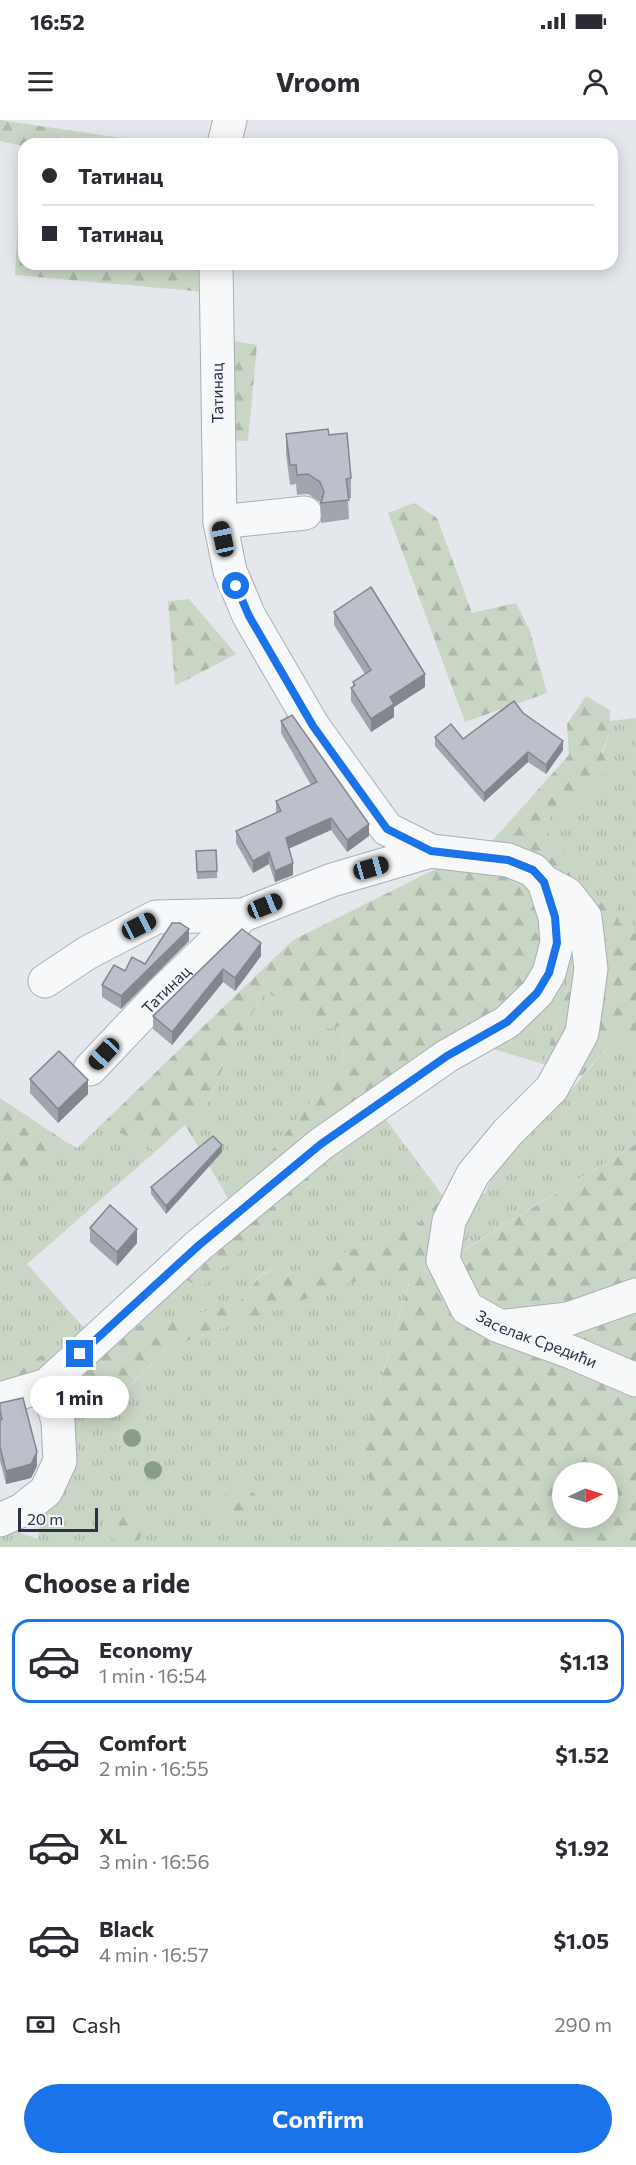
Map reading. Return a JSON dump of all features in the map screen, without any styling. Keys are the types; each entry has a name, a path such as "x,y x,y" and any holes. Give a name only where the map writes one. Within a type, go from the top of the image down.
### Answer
{"street":[{"path":"226,138 230,120"},
{"name":"Татинац","path":"216,270 220,522 230,571 249,616 313,726 387,829 431,851 508,860 533,870 544,882"},
{"path":"220,522 305,513"},
{"name":"Татинац","path":"45,981 87,953 156,917 243,915 332,880 431,851"},
{"path":"0,1399 46,1385 198,1246 321,1144 447,1056 507,1022 537,993 549,973 557,943 555,917 544,882"},
{"name":"Заселак Средићи","path":"544,882 567,894 585,917 591,969 582,1033 552,1088 508,1132 473,1174 449,1221 443,1260 467,1308 499,1326 571,1352 636,1380"},
{"name":"Татинац","path":"90,1069 243,915"},
{"path":"499,1326 568,1319 636,1295"},
{"path":"0,1520 22,1510 46,1491 60,1461 58,1421 46,1385"}],"green space":[{"path":"0,120 122,138 18,138 18,145 0,141"},
{"path":"18,220 18,270 230,270 228,294 15,275"},
{"path":"224,339 257,345 248,441 225,440"},
{"path":"414,503 437,518 472,613 516,603 530,631 547,693 465,722 388,513"},
{"path":"189,599 236,654 175,686 168,601"},
{"path":"586,696 610,710 610,730 602,753 610,769 579,802 550,811 549,843 572,853 582,867 568,879 587,900 614,895 619,922 636,934 636,1052 618,1034 582,1076 543,1064 576,962 563,908 558,974 381,1113 319,1177 200,1289 162,1263 230,1202 344,1061 342,1026 318,1029 265,990 221,1072 193,1138 185,1125 156,1151 102,1124 293,940 492,841 569,755 567,724"},
{"path":"636,718 636,934 587,900 568,878 582,867 549,843 550,811 579,802 603,753 610,721"},
{"path":"563,908 576,962 543,1064 483,1046"},
{"path":"265,990 318,1029 342,1026 344,1061 230,1202 193,1138 221,1072"},
{"path":"618,1034 636,1052 636,1144 460,1252 497,1164 559,1105"},
{"path":"0,1098 65,1141 0,1196"},
{"path":"381,1113 443,1196 416,1226 362,1245 301,1274 275,1270 261,1274 239,1302 159,1325 145,1322 105,1345 86,1330 162,1263 200,1289 319,1177"},
{"path":"102,1124 156,1151 27,1264 86,1330 16,1370 0,1374 0,1196 65,1141 77,1148"},
{"path":"636,1144 636,1547 386,1547 361,1446 409,1284 393,1268 167,1348 125,1390 105,1376 47,1433 43,1400 0,1407 0,1374 16,1370 86,1330 105,1345 145,1322 159,1325 239,1302 261,1275 275,1270 301,1274 362,1245 416,1226 452,1187 485,1195 461,1252"},
{"path":"393,1267 409,1283 361,1446 386,1547 0,1547 0,1526 38,1539 47,1433 105,1376 126,1390 167,1348"},
{"path":"236,1485 255,1494 250,1518 225,1521 215,1505"},
{"path":"131,1515 144,1524 139,1541 124,1544 109,1537 113,1519"}],"building":[{"path":"328,429 329,435 347,433 351,478 346,479 349,500 321,503 324,492 320,482 308,474 297,475 296,465 290,465 286,434"},
{"path":"371,587 425,674 390,697 394,704 371,719 351,688 355,685 353,682 371,670 334,612"},
{"path":"514,701 523,713 563,741 546,765 528,752 484,793 435,737 451,724 463,739"},
{"path":"292,715 369,824 347,840 331,818 286,838 293,863 275,871 269,852 253,861 236,831 281,811 276,801 317,782 281,721"},
{"path":"216,850 217,871 197,872 196,851"},
{"path":"172,923 180,923 189,929 121,996 102,985 114,965 125,971 132,957 145,964"},
{"path":"242,929 261,943 235,978 223,969 172,1032 153,1016"},
{"path":"59,1051 88,1080 58,1109 30,1079"},
{"path":"213,1136 222,1145 166,1206 151,1187"},
{"path":"110,1205 137,1229 117,1252 90,1228"},
{"path":"23,1398 37,1452 31,1464 6,1471 0,1447 0,1420 2,1419 0,1403"}],"route":[{"path":"80,1354 198,1246 321,1144 447,1056 507,1022 537,993 549,973 557,943 555,917 544,882 533,870 508,860 431,851 387,829 313,726 249,616 236,586"}]}
